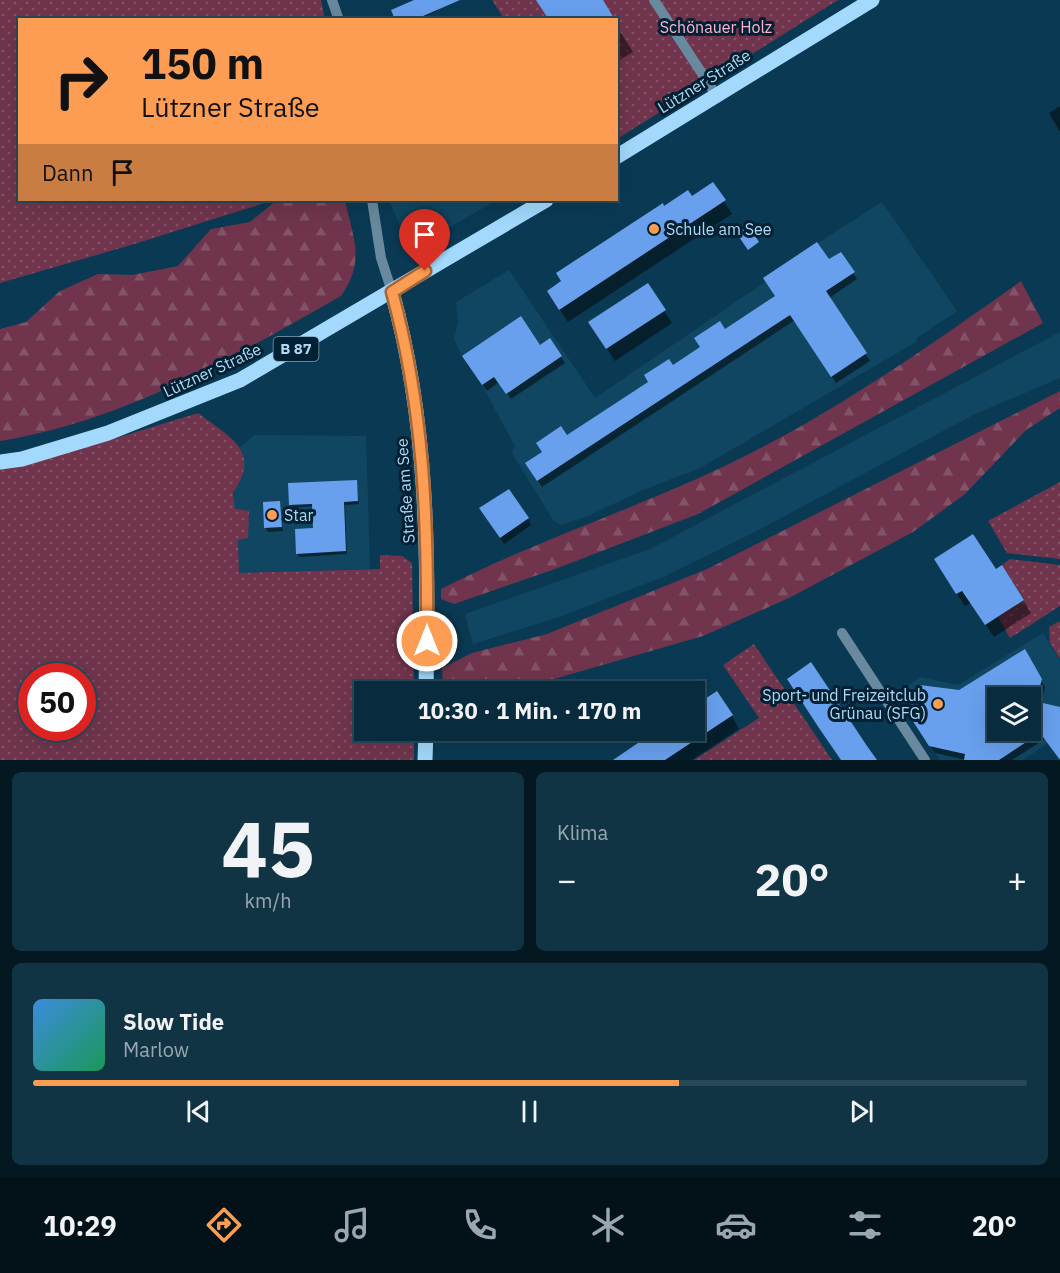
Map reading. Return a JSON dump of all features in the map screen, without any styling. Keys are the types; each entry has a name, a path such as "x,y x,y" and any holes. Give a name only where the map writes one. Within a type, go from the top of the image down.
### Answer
{"main road":[{"name":"Lützner Straße","path":"618,156 872,0"},
{"name":"Lützner Straße","path":"0,462 22,459 108,433 196,400 282,357 544,201"},
{"name":"Straße am See","path":"392,292 409,367 423,454 427,547 426,681"},
{"path":"425,760 426,741"}],"street":[{"path":"332,0 338,18"},
{"path":"654,0 716,94"},
{"path":"372,201 381,258 392,292"},
{"path":"842,633 925,760"}],"shaded area":[{"path":"389,201 495,201 441,232 419,240 403,234"},
{"path":"882,202 957,311 918,337 916,342 702,467 641,491 588,516 560,525 553,520 512,453 515,446 454,339 458,323 456,302 509,270 595,398 765,282 763,278"},
{"path":"1060,332 1060,378 975,414 755,532 663,577 556,618 473,644 465,614 650,549"},
{"path":"254,435 366,436 370,569 239,573 231,456"},
{"path":"1043,633 1060,661 1060,735 1023,760 940,760 905,709 902,695 905,688 921,677 958,685"}],"green space":[{"path":"0,0 321,0 325,18 18,18 18,201 271,201 0,283"},
{"name":"Schönauer Holz","path":"492,0 838,0 618,138 618,18 503,18"},
{"path":"276,201 345,201 354,238 355,260 349,283 341,296 260,342 177,384 91,418 46,432 0,441 0,329 26,322 60,291 98,274 132,275 178,266 211,229 250,222"},
{"path":"1021,281 1043,323 698,514 555,569 454,604 441,599 441,589 479,570 715,471 788,433 890,371"},
{"path":"1060,391 1060,408 1026,430 965,494 913,532 789,598 703,636 547,681 443,681 442,668 472,653 547,634 707,569"},
{"path":"198,413 231,438 243,455 244,466 241,478 233,493 235,509 249,511 248,538 238,540 239,573 380,569 380,555 402,556 412,563 414,681 354,681 354,741 414,741 414,760 0,760 0,468 110,440"},
{"path":"1060,482 1060,559 1007,553 988,521"},
{"path":"1010,559 1060,565 1060,606 1010,638 998,617 1024,599 1002,565"},
{"path":"1060,621 1060,659 1050,643 1049,627"},
{"path":"754,644 832,760 694,760 759,718 723,665"}],"building":[{"path":"414,0 460,0 419,18 394,18 391,10"},
{"path":"536,0 603,0 614,18 548,18"},
{"name":"Schule am See","path":"713,182 726,200 559,310 547,291 561,281 556,273 663,203 664,206 688,190 692,196"},
{"path":"749,226 759,242 748,250 737,234"},
{"path":"817,242 829,259 841,252 855,272 826,291 867,353 831,377 790,315 537,481 525,463 542,452 536,443 561,426 567,435 648,382 644,375 669,359 673,365 700,347 694,338 720,321 725,329 775,296 763,278"},
{"path":"648,283 666,310 606,349 588,322"},
{"path":"521,316 540,345 550,338 562,356 506,394 494,377 482,385 462,356"},
{"path":"357,480 358,501 344,502 346,551 296,554 295,529 313,528 312,504 289,505 288,483"},
{"path":"509,489 529,518 500,538 479,508"},
{"name":"Star","path":"280,501 282,527 264,528 263,502"},
{"path":"973,534 996,569 1002,565 1024,600 985,625 962,591 956,594 934,559"},
{"path":"1025,649 1042,679 1040,687 987,687 987,741 1028,741 999,760 964,760 965,754 929,746 905,709 916,702 920,685 959,690"},
{"path":"811,662 877,760 841,760 819,728 787,679"},
{"path":"717,691 733,715 705,734 705,699"},
{"path":"1041,703 1060,707 1060,760 1041,734"},
{"path":"641,741 694,741 665,760 613,760"}],"place":[{"name":"Schule am See","path":"654,229"},
{"name":"Star","path":"272,515"},
{"name":"Sport- und Freizeitclub Grünau (SFG)","path":"938,704"}],"route":[{"path":"425,271 392,292 409,367 423,454 427,547 427,641"}]}
